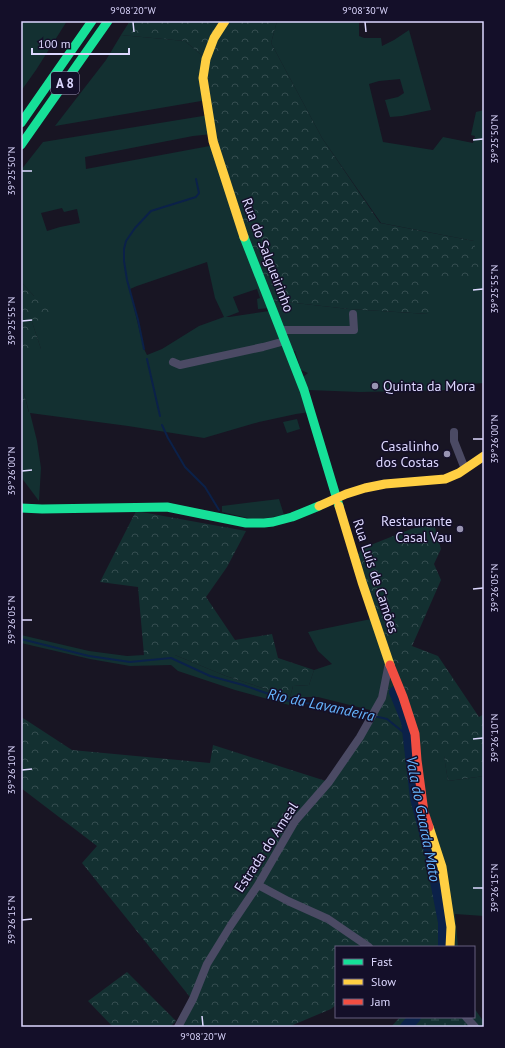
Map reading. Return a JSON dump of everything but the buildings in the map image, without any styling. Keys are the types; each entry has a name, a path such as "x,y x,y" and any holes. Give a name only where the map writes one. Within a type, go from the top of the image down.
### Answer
{"main road":[{"name":"A 8","path":"21,123 92,21"},
{"name":"A 8","path":"21,145 108,21"},
{"name":"Rua do Salgueirinho","path":"225,21 214,38 206,59 204,78 213,141 242,232 304,390 336,498"},
{"path":"21,508 167,507 246,523 256,524 274,522 292,517 355,490 374,485 445,479 465,469 484,456"},
{"name":"Rua Luís de Camões","path":"336,498 389,663 415,734 424,812 442,867 447,897 451,927 450,946"}],"street":[{"path":"281,330 354,330 353,314"},
{"path":"173,362 180,365 285,341"},
{"path":"454,432 454,441 465,469"},
{"name":"Estrada do Ameal","path":"178,1027 193,999 207,964 258,885 295,821 329,782 360,737 382,698 389,663"},
{"path":"258,885 288,901 328,919 368,946"},
{"path":"467,1018 475,1027"}],"green space":[{"path":"21,21 67,21 21,91"},
{"path":"130,21 277,21 271,43 322,138 380,223 474,241 481,280 429,281 429,314 349,309 269,300 213,141 206,59 185,41 121,35"},
{"path":"277,21 359,21 359,36 364,38 381,38 382,46 409,30 431,110 390,117 385,100 398,97 404,93 400,79 379,81 369,84 383,142 433,150 443,137 473,143 475,136 471,135 476,112 484,110 484,383 447,386 449,389 447,390 360,392 308,390 303,377 308,373 301,370 295,351 289,350 310,412 259,422 204,438 30,413 37,441 41,468 39,501 21,477 21,413 29,412 21,382 21,349 41,349 32,322 34,296 21,282 21,170 43,142 209,115 212,134 193,136 85,157 86,169 215,145 269,300 349,309 428,314 429,281 474,241 381,223 322,138 271,43","holes":["62,208 64,212 77,209 80,223 47,231 41,213","207,262 215,298 224,317 199,326 162,349 147,355 144,349 130,289","257,289 260,298 257,299 258,309 271,308 269,311 226,317 239,312 233,297"]},
{"path":"121,35 185,41 206,59 207,100 55,126 106,60"},
{"path":"21,282 34,296 58,315 32,322 41,349 21,349"},
{"path":"21,382 29,413 21,413"},
{"path":"297,419 300,429 287,433 283,422"},
{"path":"279,499 284,515 252,519 222,512 222,506"},
{"path":"136,511 246,531 227,567 206,597 235,640 272,634 278,658 314,670 309,685 293,686 290,697 226,676 175,655 144,655 138,587 100,582"},
{"path":"434,524 441,549 434,564 441,580 412,646 438,656 479,717 484,714 484,776 448,781 444,756 417,756 434,845 450,946 335,946 335,1006 331,1009 288,1027 182,1027 194,1002 82,863 97,846 21,788 21,717 72,750 210,763 213,745 329,782 380,701 389,663 357,555 363,548 411,529"},
{"path":"371,619 389,663 374,711 318,697 290,697 293,686 309,685 314,670 332,664 318,651 308,632"},
{"path":"21,635 89,651 127,656 175,655 226,676 290,697 289,705 235,690 178,671 171,665 130,666 90,659 21,643"},
{"path":"444,755 448,781 484,776 484,916 455,914 458,946 451,946 417,756"},
{"path":"127,972 176,1021 170,1027 113,1027 88,1001"},
{"path":"475,1009 484,1022 484,1027 475,1027 467,1018 475,1018"},
{"path":"399,1018 463,1018 471,1027 391,1027"}],"waterway":[{"path":"144,349 127,280 124,261 126,241 135,228 151,211 196,197 199,193 196,179"},
{"path":"147,359 160,416"},
{"path":"162,425 185,467 205,487 219,510"},
{"name":"Rio da Lavandeira","path":"21,639 89,656 130,662 171,658 210,676 243,685 289,701 329,706 370,715"},
{"name":"Vala do Guarda Mato","path":"395,692 407,721 416,798 431,855 444,922 444,946"},
{"name":"Rio da Lavandeira","path":"374,716 387,719 408,736"},
{"name":"Vala do Guarda Mato","path":"406,1027 414,1018"}],"traffic: fast":[{"path":"21,123 92,21"},
{"path":"21,145 108,21"},
{"path":"244,237 304,390 339,506"},
{"path":"21,508 167,507 246,523 264,523 292,517 319,506"}],"traffic: slow":[{"path":"225,21 214,38 206,59 203,78 213,141 244,237"},
{"path":"319,506 346,494 365,488 385,484 445,479 459,473 484,456"},
{"path":"339,506 362,582 390,665"},
{"path":"429,827 442,867 451,927 450,946"}],"traffic: jam":[{"path":"390,665 403,697 415,734 424,812 429,827"}],"place":[{"name":"Quinta da Mora","path":"375,386"},
{"name":"Casalinho dos Costas","path":"447,454"},
{"name":"Restaurante Casal Vau","path":"460,529"}]}
